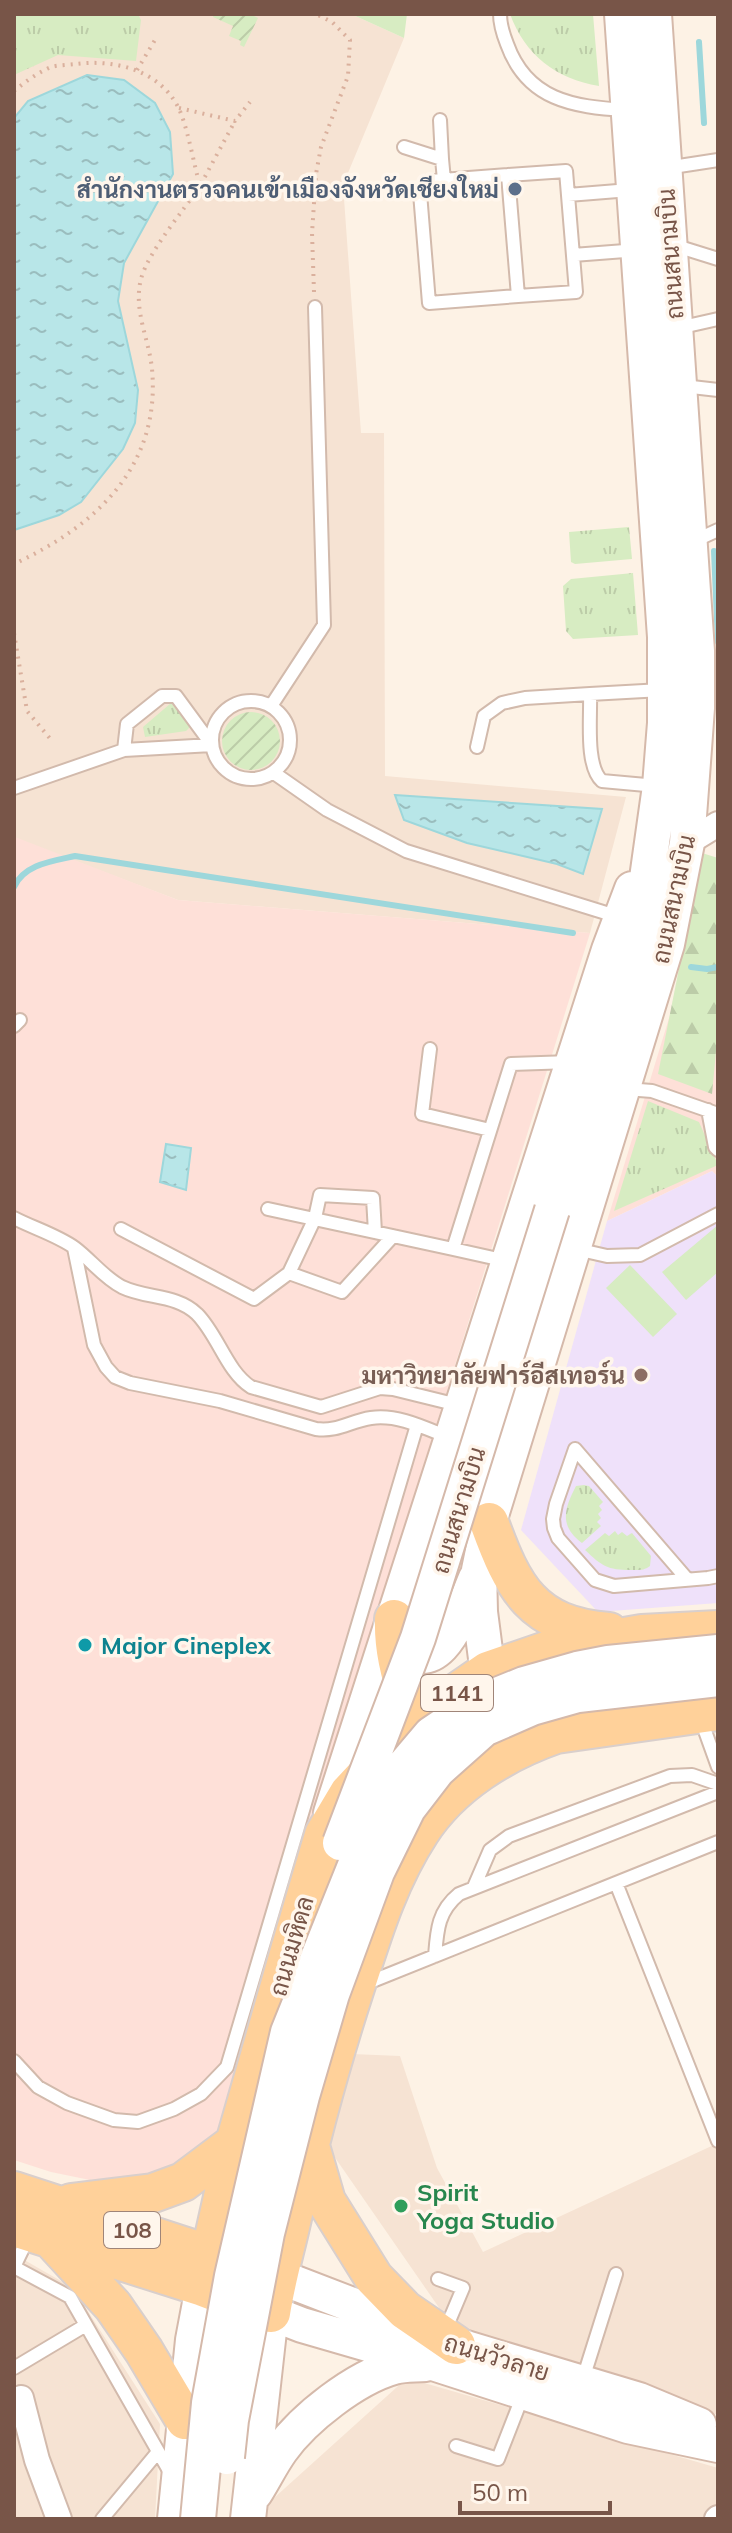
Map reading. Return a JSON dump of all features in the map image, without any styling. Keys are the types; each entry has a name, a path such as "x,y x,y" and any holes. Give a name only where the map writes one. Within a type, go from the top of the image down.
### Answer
{"main road":[{"name":"ถนนสนามบิน","path":"495,1761 480,1612 479,1570 489,1522 667,944 707,831 697,708 704,536 680,385 676,329 654,247 633,189 622,14"},
{"name":"ถนนสนามบิน","path":"288,2032 333,1859 418,1638 634,956 660,786 666,690 654,247 664,168 654,14"},
{"name":"ถนนสนามบิน","path":"324,1835 394,1629 620,917 652,845"},
{"path":"489,1522 505,1567 538,1610 587,1630 642,1634"},
{"path":"394,1629 402,1648 412,1653 423,1655 442,1648 451,1636 479,1570"},
{"path":"394,1629 398,1670 417,1720 457,1755 495,1761"},
{"name":"ถนนมหิดล","path":"176,2503 193,2340 277,1944 324,1835 349,1793 417,1720 488,1671 549,1650 642,1634 715,1638"},
{"name":"ถนนมหิดล","path":"198,2519 209,2403 232,2276 288,2032 387,1786 431,1734 477,1703 549,1676 715,1638"},
{"path":"712,1704 695,1699 686,1679 687,1658 693,1643 715,1638"},
{"name":"1141","path":"239,2514 231,2420 267,2233 332,1994 377,1872 408,1809 438,1770 484,1729 532,1708 578,1695 712,1704"},
{"path":"239,2514 274,2295 309,2143 384,1899 421,1830 454,1793 495,1761 556,1734 712,1704"},
{"path":"185,2420 113,2306 38,2226 183,2182 235,2143"},
{"path":"239,2514 281,2450 302,2425 370,2377 444,2348 374,2278 326,2201 309,2143"},
{"name":"108","path":"14,2191 38,2226 206,2271 274,2295"},
{"name":"ถนนวัวลาย","path":"274,2295 444,2348 639,2400 718,2433"},
{"name":"ถนนวัวลาย","path":"444,2348 524,2392 628,2426 718,2445"}],"street":[{"path":"14,2401 21,2398 57,2519"}],"lane":[{"path":"500,14 500,25 510,52 521,73 537,88 574,104 629,110"},
{"path":"440,120 444,180"},
{"path":"404,147 442,159"},
{"path":"664,168 718,160"},
{"path":"566,171 576,292 429,303 420,193 429,181 508,175 566,171"},
{"path":"508,175 518,296"},
{"path":"568,195 633,189"},
{"path":"573,255 654,247 718,259"},
{"path":"271,706 324,625 315,307"},
{"path":"676,329 718,319"},
{"path":"680,385 718,390"},
{"path":"477,747 484,716 502,703 525,698 666,690"},
{"path":"590,694 592,764 596,776 602,781 660,786"},
{"path":"124,750 127,724 162,696 176,696 212,745 224,769 235,776 248,780 262,779 274,773 289,752 291,739 288,726 271,706 257,701 243,702 230,707 219,717 213,730 212,745"},
{"path":"14,788 124,750 212,745"},
{"path":"274,773 327,810 406,851 620,917"},
{"path":"430,1049 422,1114 490,1130"},
{"path":"453,1249 511,1064 574,1062"},
{"path":"622,1088 652,1091 713,1112 715,1147 718,1150"},
{"path":"121,1229 254,1299 289,1273 315,1218 320,1195 373,1198 375,1232"},
{"path":"268,1209 509,1261"},
{"path":"573,1248 607,1256 640,1255 718,1214"},
{"path":"14,1218 74,1248 123,1287 185,1305 197,1314 242,1381 251,1387 321,1407 380,1388 463,1406"},
{"path":"289,1273 342,1292 393,1236"},
{"path":"74,1248 94,1345 115,1377 130,1383 220,1401 316,1429 330,1431 369,1418 393,1417 453,1439"},
{"path":"14,2061 38,2087 67,2103 114,2120 138,2122 174,2109 201,2094 227,2067 277,1944 417,1425"},
{"path":"687,1579 575,1449 554,1511 554,1528 558,1538 593,1578 601,1584 614,1586 687,1579 718,1576"},
{"path":"712,1704 718,1767"},
{"path":"474,1887 490,1850 498,1842 521,1831 670,1776 692,1775 718,1784"},
{"path":"435,1956 443,1911 459,1894 718,1792"},
{"path":"355,1988 718,1842"},
{"path":"616,1883 718,2141"},
{"path":"38,2226 14,2267 70,2297 157,2453 176,2503"},
{"path":"582,2383 616,2274"},
{"path":"438,2279 463,2288 444,2348"},
{"path":"14,2368 86,2325"},
{"path":"456,2446 498,2459 524,2392"},
{"path":"102,2519 157,2453"}],"path":[{"path":"315,307 312,233 316,174 321,147 348,76 350,40 332,22 316,14"},
{"path":"137,70 155,40"},
{"path":"14,91 53,66 109,63 149,76 179,108 200,186"},
{"path":"14,564 41,552 85,522 112,495 132,468 149,430 153,401 152,366 141,322 141,279 153,255 200,186 235,121 250,102"},
{"path":"179,108 235,121"},
{"path":"14,633 27,711 53,742"}],"shaded area":[{"path":"14,14 351,14 404,38 343,185 361,433 384,433 385,776 626,797 590,933 178,900 14,838"},
{"path":"15,837 178,900 590,933 310,1829 230,2132 199,2156 145,2175 90,2180 14,2160"},
{"path":"718,966 718,1177 712,1171 607,1221 677,992"},
{"name":"มหาวิทยาลัยฟาร์อีสเทอร์น","path":"712,1171 718,1177 718,1603 598,1612 521,1530 607,1221"},
{"path":"352,2054 400,2056 437,2168 483,2252 718,2143 718,2415 451,2325 327,2146"},
{"path":"14,2254 73,2288 160,2424 155,2519 14,2519"},
{"path":"407,2378 718,2468 718,2519 263,2519 264,2507"}],"green space":[{"path":"14,14 138,14 141,20 136,61 58,55 14,75"},
{"path":"214,14 250,14 258,18 244,47 240,45 241,41 229,36 233,26 213,17"},
{"path":"351,14 407,14 404,38"},
{"path":"510,14 593,14 599,86 569,78 544,63 524,42"},
{"path":"629,527 632,559 571,562 569,532"},
{"path":"633,573 638,635 573,639 566,631 563,586 571,579"},
{"path":"171,703 189,728 145,737 143,727"},
{"path":"251,712 262,714 271,721 278,730 278,752 271,761 262,768 251,770 240,768 231,761 224,752 222,741 224,730 231,721 240,714"},
{"path":"702,853 718,858 718,1030 712,1094 658,1074"},
{"path":"648,1101 699,1122 718,1165 614,1211"},
{"path":"718,1225 718,1272 686,1300 662,1272"},
{"path":"630,1265 677,1314 653,1337 606,1288"},
{"path":"576,1486 589,1486 603,1502 598,1514 601,1518 597,1522 601,1526 582,1543 570,1530 566,1517"},
{"path":"615,1531 618,1535 622,1532 627,1536 632,1533 651,1556 650,1566 639,1570 610,1568 585,1550 605,1533 609,1536"}],"water":[{"path":"87,75 124,80 155,103 170,132 173,174 124,263 118,301 138,390 135,423 123,449 81,502 59,515 14,530 14,118 28,101"},
{"path":"395,795 602,809 583,874 557,864 467,843 404,820"},
{"path":"166,1144 191,1148 186,1190 160,1182"}],"waterway":[{"path":"699,42 704,123"},
{"path":"714,551 718,642"},
{"path":"14,887 32,868 75,856 573,933"},
{"path":"691,967 718,967"}],"place":[{"name":"สำนักงานตรวจคนเข้าเมืองจังหวัดเชียงใหม่","path":"515,189"},
{"name":"มหาวิทยาลัยฟาร์อีสเทอร์น","path":"641,1375"},
{"name":"Major Cineplex","path":"85,1645"},
{"name":"Spirit Yoga Studio","path":"401,2206"}]}
